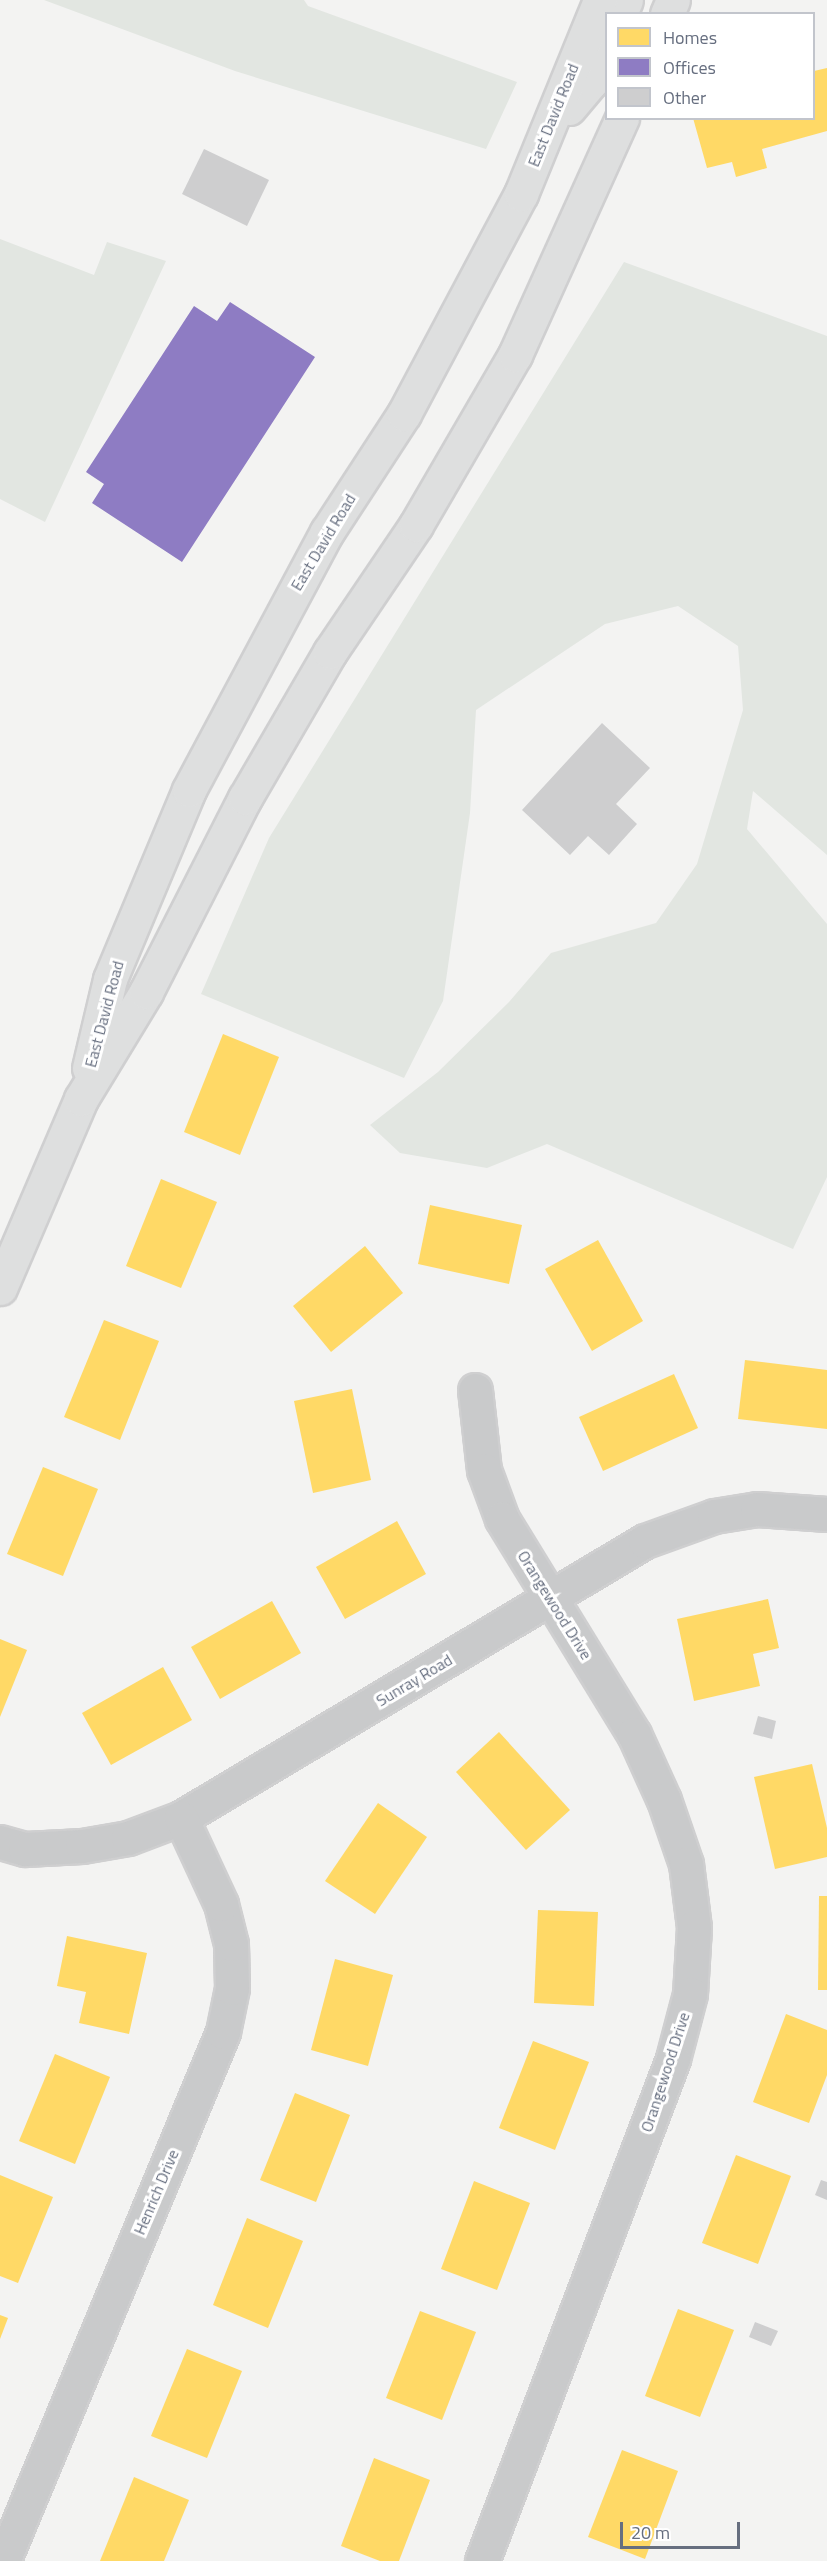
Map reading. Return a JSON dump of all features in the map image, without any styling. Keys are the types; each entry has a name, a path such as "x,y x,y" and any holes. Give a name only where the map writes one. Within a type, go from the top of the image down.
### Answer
{"street":[{"name":"East David Road","path":"81,1099 110,979 189,790 327,532 420,384 521,194 600,0"},
{"path":"543,139 592,81 605,48"},
{"name":"East David Road","path":"0,1288 81,1099 146,992 244,798 330,652 416,525 515,355 621,120"},
{"name":"Orangewood Drive","path":"475,1390 475,1418 487,1479 502,1519 634,1734 664,1800 686,1864 693,1917 690,1994 673,2059 482,2561"},
{"name":"Sunray Road","path":"0,1842 25,1849 82,1846 128,1838 180,1818 645,1541 714,1516 757,1509 827,1514"},
{"name":"Henrich Drive","path":"3,2561 224,2032 232,1988 231,1944 221,1904 180,1818"}],"shaded area":[{"path":"44,0 304,0 308,6 517,82 486,149 235,71"},
{"path":"0,239 94,275 107,242 166,261 45,522 0,499"},
{"path":"624,262 827,336 827,855 753,791 747,829 827,924 827,1177 793,1249 547,1144 487,1168 400,1153 370,1125 438,1072 509,1002 551,953 656,923 697,864 743,710 738,646 678,606 605,624 476,710 470,813 443,1001 404,1078 201,994 269,838"}],"building: Homes":[{"path":"827,68 827,131 762,149 767,168 736,177 732,162 707,168 694,120 815,120 815,71"},
{"path":"223,1034 279,1057 240,1155 184,1132"},
{"path":"161,1179 217,1202 181,1288 126,1266"},
{"path":"430,1205 522,1225 509,1284 418,1264"},
{"path":"598,1240 643,1321 592,1351 545,1269"},
{"path":"365,1246 403,1293 331,1352 293,1306"},
{"path":"104,1320 159,1341 120,1440 64,1417"},
{"path":"745,1360 827,1370 827,1429 738,1419"},
{"path":"674,1374 698,1428 603,1471 579,1417"},
{"path":"352,1389 371,1480 313,1493 294,1401"},
{"path":"43,1467 98,1489 63,1576 7,1554"},
{"path":"397,1521 426,1574 345,1619 316,1567"},
{"path":"768,1599 779,1648 753,1654 760,1686 694,1701 677,1619"},
{"path":"272,1601 301,1653 220,1699 191,1647"},
{"path":"0,1639 27,1650 0,1717"},
{"path":"163,1667 192,1720 111,1765 82,1713"},
{"path":"499,1732 570,1810 526,1850 456,1772"},
{"path":"812,1764 827,1828 827,1857 775,1869 754,1777"},
{"path":"378,1803 427,1837 375,1914 325,1881"},
{"path":"819,1896 827,1896 827,1990 818,1990"},
{"path":"538,1910 598,1912 594,2006 534,2003"},
{"path":"67,1936 147,1953 129,2034 79,2023 86,1992 57,1986"},
{"path":"335,1959 393,1975 368,2066 311,2050"},
{"path":"786,2014 827,2030 827,2075 809,2123 753,2102"},
{"path":"533,2041 589,2062 555,2150 499,2128"},
{"path":"55,2054 110,2077 75,2164 19,2141"},
{"path":"295,2093 350,2115 316,2202 260,2180"},
{"path":"736,2155 791,2176 758,2264 702,2243"},
{"path":"0,2175 53,2197 18,2283 0,2276"},
{"path":"474,2181 530,2203 497,2290 441,2269"},
{"path":"247,2218 303,2241 268,2328 213,2305"},
{"path":"678,2309 734,2330 700,2417 645,2396"},
{"path":"420,2311 476,2332 442,2420 386,2398"},
{"path":"0,2315 8,2318 0,2339"},
{"path":"187,2349 242,2371 207,2458 151,2436"},
{"path":"622,2450 678,2471 645,2559 588,2537"},
{"path":"374,2458 430,2480 399,2561 380,2561 341,2546"},
{"path":"134,2477 189,2500 164,2561 100,2561"}],"building: Offices":[{"path":"230,302 315,357 182,562 92,503 104,484 86,472 194,306 217,321"}],"building: Other":[{"path":"204,149 269,180 247,226 182,194"},
{"path":"602,723 650,768 616,804 637,824 609,855 588,836 570,855 522,810"},
{"path":"758,1716 776,1721 772,1739 753,1734"},
{"path":"821,2180 827,2182 827,2200 815,2195"},
{"path":"755,2322 778,2331 771,2346 749,2337"}]}
